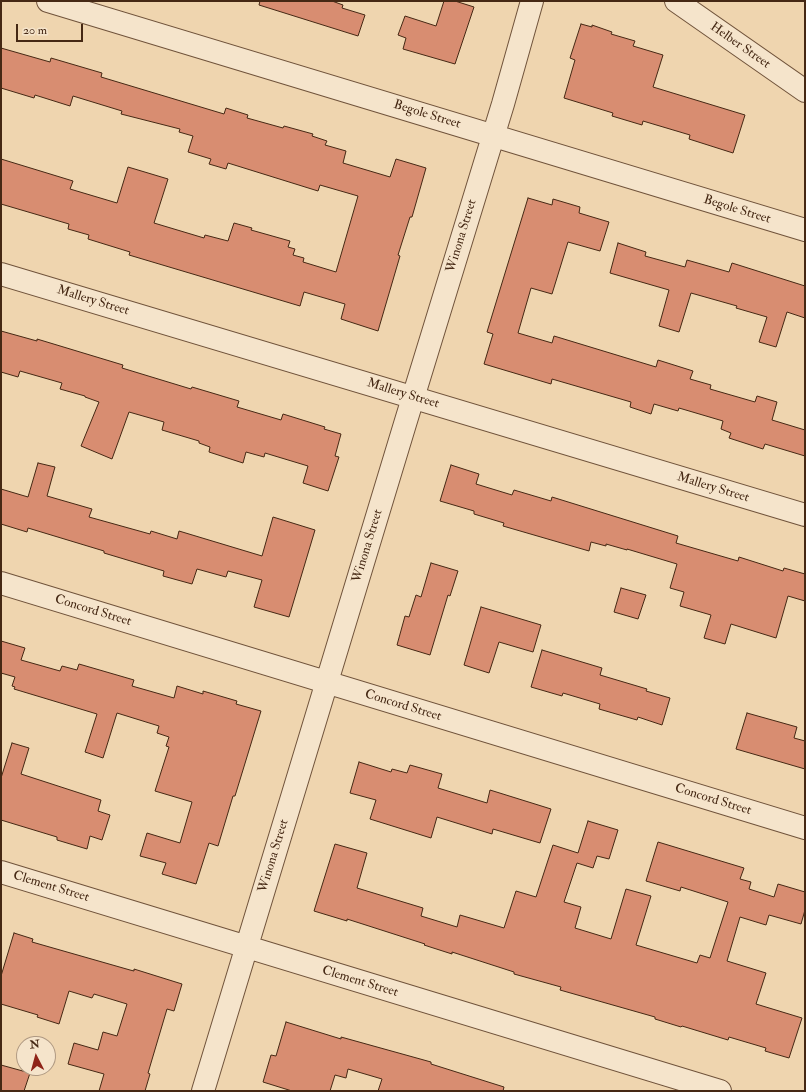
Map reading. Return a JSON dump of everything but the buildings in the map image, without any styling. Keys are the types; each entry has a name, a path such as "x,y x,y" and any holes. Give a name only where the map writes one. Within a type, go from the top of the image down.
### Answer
{"street":[{"name":"Begole Street","path":"48,1 805,230"},
{"name":"Winona Street","path":"203,1091 493,136 532,1"},
{"name":"Helber Street","path":"676,1 805,91"},
{"name":"Mallery Street","path":"1,274 805,515"},
{"name":"Concord Street","path":"1,583 805,828"},
{"name":"Clement Street","path":"1,872 720,1091"}]}
